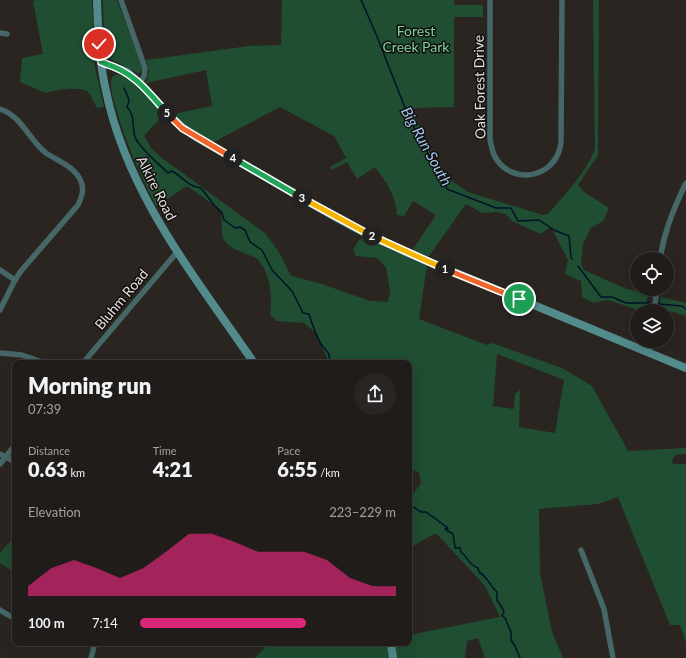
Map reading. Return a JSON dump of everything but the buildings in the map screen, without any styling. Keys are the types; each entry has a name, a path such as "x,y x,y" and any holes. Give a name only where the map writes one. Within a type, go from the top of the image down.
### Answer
{"street":[{"name":"Alkire Road","path":"97,0 101,62 109,104 133,172 151,208 178,251 252,360"},
{"path":"121,0 145,68 144,76 140,83"},
{"name":"Oak Forest Drive","path":"490,0 490,139 492,149 496,158 510,171 530,175 545,170 557,159 560,152 562,0"},
{"path":"0,33 7,34"},
{"path":"101,62 127,72 140,83 182,128 191,134 363,232 432,264 686,368"},
{"path":"0,109 12,115 20,122 42,149 71,169 78,177 82,187 82,196 78,205 15,280 0,310"},
{"path":"661,252 673,210 686,183"},
{"name":"Bluhm Road","path":"86,360 178,251"},
{"path":"0,270 15,280"},
{"path":"649,348 649,352"},
{"path":"0,353 22,355 36,360"},
{"path":"0,464 12,449"},
{"path":"0,454 12,460"},
{"path":"581,550 604,609 612,658"},
{"path":"0,610 12,617"},
{"path":"91,658 94,646"},
{"path":"391,646 393,658"}],"green space":[{"path":"92,0 95,68 104,107 97,108 87,91 66,89 46,93 20,82 22,58 43,54 33,1"},
{"path":"103,0 117,0 140,61 142,69 139,74 109,58 104,51"},
{"name":"Forest Creek Park","path":"282,0 454,0 454,5 483,5 483,17 454,17 454,107 412,108 435,166 443,175 468,192 543,215 548,214 574,183 591,158 595,149 593,0 599,0 598,155 578,185 584,192 609,208 603,221 591,228 583,244 581,264 584,270 630,290 630,296 648,296 646,304 630,304 630,307 608,300 593,303 582,297 581,281 565,274 568,260 551,227 540,234 512,221 506,214 495,212 482,213 466,204 427,259 411,252 436,215 413,201 404,216 397,215 395,201 387,184 375,167 357,179 347,162 332,170 330,167 346,158 334,136 280,107 212,143 191,131 173,114 212,106 206,70 146,83 149,70 146,60 249,46 281,45"},
{"path":"117,74 124,76 143,91 163,115 144,136 152,149 162,158 265,233 279,252 291,276 322,284 370,301 388,302 390,291 386,267 377,258 356,256 353,250 358,241 364,237 399,254 427,265 419,319 487,345 492,343 562,368 592,386 628,451 686,448 686,454 675,455 672,461 673,464 686,464 686,643 680,625 670,625 618,497 598,504 539,509 540,573 552,632 563,658 485,658 478,638 467,641 465,658 396,658 395,646 412,646 412,634 500,617 485,586 437,534 432,535 412,546 412,494 421,483 419,473 412,469 412,360 328,360 316,333 304,323 276,321 270,314 271,300 269,283 264,268 254,257 237,250 229,245 223,238 221,210 187,186 156,206 128,146 111,85 112,77","holes":["497,354 564,380 555,433 519,427 520,390 515,394 514,409 493,406"]},
{"path":"661,297 686,303 686,316 674,312 674,304 660,304"},
{"path":"12,539 12,571 0,563 0,553"},
{"path":"266,646 388,646 389,658 255,658"}],"waterway":[{"name":"Big Run South","path":"361,0 409,118 447,189 496,208 511,208 518,221 539,220 554,230 569,236 572,259"},
{"path":"124,88 129,102 127,107 131,113 134,133 137,141 168,173 172,171 192,185 201,188 222,213 224,220 235,228 240,227 245,230 250,242 262,250 272,270 292,291 303,313 309,314 319,341 329,354 329,360"},
{"name":"Big Run South","path":"578,266 601,297 612,297 626,303 651,303"},
{"name":"Big Run South","path":"674,305 682,306 686,309"},
{"path":"412,506 421,512 426,512 448,528 445,529 453,534 455,548 460,548 461,552 472,565 478,568 479,572 497,592 497,600 504,611 502,616 505,618 511,632 511,640 520,658"}],"route":[{"path":"99,44 101,62 127,72 140,83 182,128 196,137 363,232 432,264 519,299"}]}
